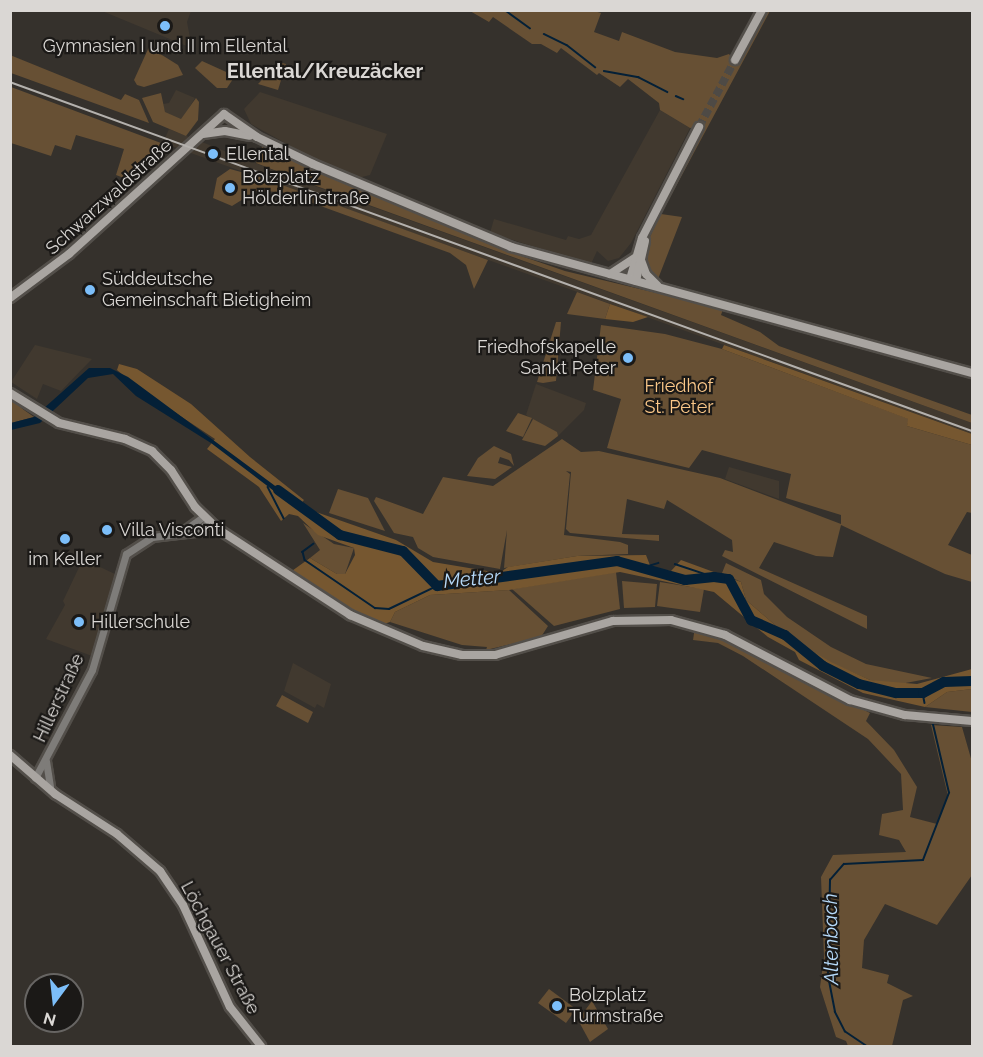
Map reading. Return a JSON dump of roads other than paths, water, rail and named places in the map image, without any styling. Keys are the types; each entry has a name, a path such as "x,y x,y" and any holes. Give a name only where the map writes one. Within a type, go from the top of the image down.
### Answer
{"main road":[{"path":"735,60 762,10"},
{"name":"Schwarzwaldstraße","path":"10,298 69,254 224,114 257,138"},
{"path":"633,280 647,229 699,127"},
{"path":"201,134 225,131 257,138 485,238 972,373"},
{"path":"609,274 638,259"},
{"path":"638,259 646,274 658,286"},
{"path":"10,393 55,421 125,439 152,451 171,470 206,519 350,615 442,652 495,655 613,621 671,620 725,635 850,700 905,715 972,722"},
{"name":"Löchgauer Straße","path":"10,755 55,794 117,834 160,871 183,905 225,997 261,1047"}],"street":[{"name":"Hillerstraße","path":"35,778 92,670 123,558 152,537 181,532 206,519"},
{"path":"46,761 47,783 55,794"}],"water":[{"path":"89,368 110,368 128,377 290,497 287,501 211,443 136,396 113,374 88,378 40,423 11,430 11,423 34,417"}],"waterway":[{"path":"505,10 530,28"},
{"path":"544,34 567,45 595,67"},
{"path":"604,71 638,77 667,92"},
{"path":"676,96 683,99"},
{"path":"268,487 284,518"},
{"name":"Metter","path":"278,490 340,535 403,551 437,586 617,561 685,580 714,577 729,579 751,620 785,635 823,666 859,684 896,693 923,693 944,682 972,681"},
{"path":"314,544 303,552 305,560 375,608 389,609 437,586"},
{"name":"Metter","path":"642,568 658,563"},
{"path":"675,564 714,577"},
{"name":"Altenbach","path":"923,693 925,703"},
{"name":"Altenbach","path":"866,1046 845,1032 835,1012 828,976 830,880 844,864 923,860 949,793 933,725"}],"tunnel":[{"path":"699,127 735,60"}],"railway":[{"path":"10,82 972,431"}],"place":[{"name":"Gymnasien I und II im Ellental","path":"165,26"},
{"name":"Ellental","path":"213,154"},
{"name":"Bolzplatz Hölderlinstraße","path":"230,188"},
{"name":"Süddeutsche Gemeinschaft Bietigheim","path":"90,290"},
{"name":"Friedhofskapelle Sankt Peter","path":"628,358"},
{"name":"Villa Visconti","path":"107,530"},
{"name":"im Keller","path":"65,539"},
{"name":"Hillerschule","path":"79,622"},
{"name":"Bolzplatz Turmstraße","path":"557,1006"}],"district":[{"name":"Ellental/Kreuzäcker","path":"325,71"}],"park label":[{"name":"Friedhof St. Peter","path":"679,397"}]}
